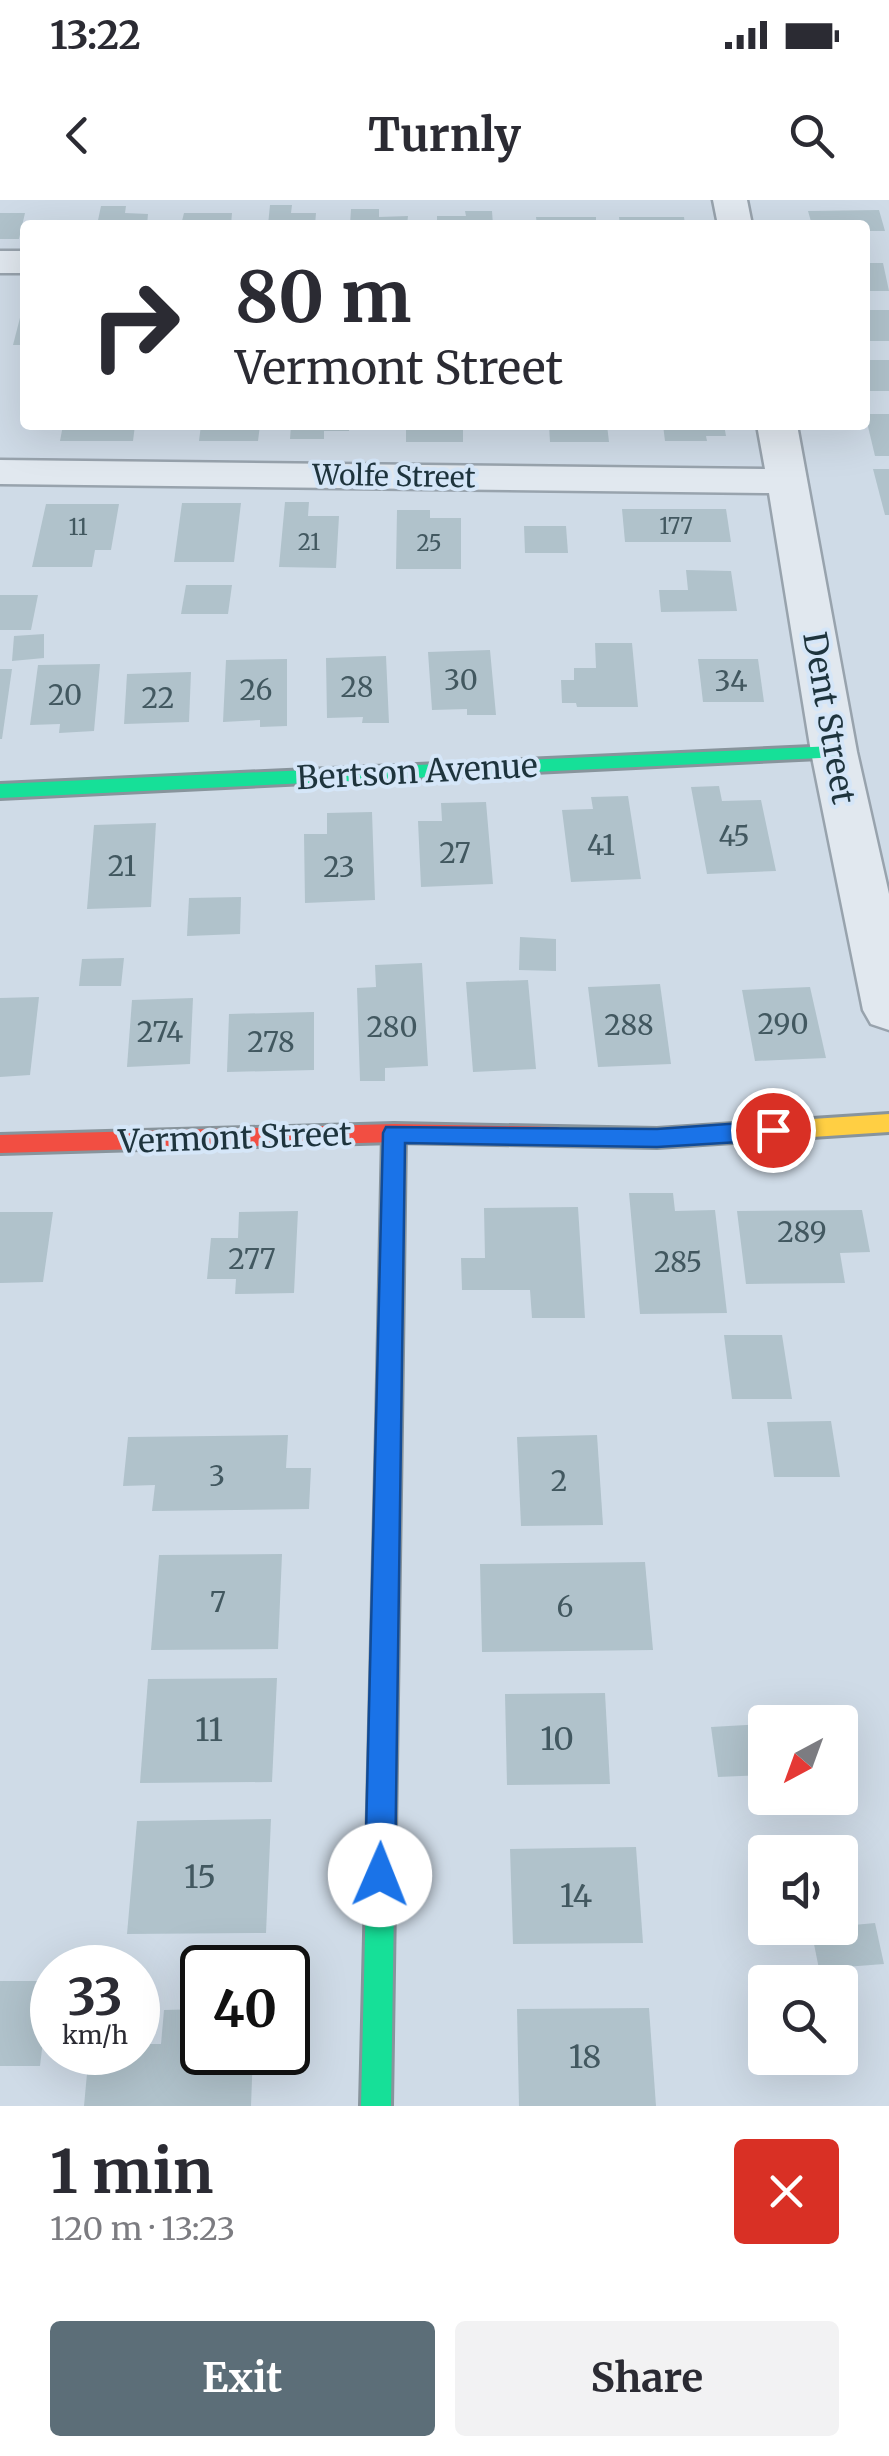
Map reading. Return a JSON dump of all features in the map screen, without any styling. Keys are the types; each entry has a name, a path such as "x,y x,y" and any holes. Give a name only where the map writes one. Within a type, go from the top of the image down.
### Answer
{"street":[{"name":"Dent Street","path":"777,430 834,752 889,1010"},
{"name":"Wolfe Street","path":"0,472 788,481"},
{"name":"Bertson Avenue","path":"0,791 834,752"},
{"name":"Vermont Street","path":"0,1144 394,1133 657,1138 889,1123"},
{"path":"376,2106 394,1133"}],"building":[{"path":"270,205 292,205 291,213 316,213 315,220 268,220"},
{"path":"101,206 126,206 125,213 148,214 147,220 98,220"},
{"path":"351,209 379,209 379,217 408,216 408,220 350,220"},
{"path":"879,210 885,231 870,231 870,220 811,220 808,211"},
{"path":"465,211 492,211 493,220 437,220 437,216 466,216"},
{"path":"0,213 25,213 20,220 19,239 0,239"},
{"path":"184,213 232,213 231,220 182,220"},
{"path":"536,217 596,217 596,220"},
{"path":"619,217 684,220 619,220"},
{"path":"870,263 883,263 889,291 870,291"},
{"path":"870,310 889,310 889,341 870,341"},
{"path":"20,318 20,345 13,345"},
{"path":"870,360 889,360 889,391 870,391"},
{"path":"870,414 889,414 889,456 875,456 869,430"},
{"path":"62,430 134,430 133,441 60,441"},
{"path":"200,430 259,430 258,441 199,441"},
{"path":"291,430 349,430 324,431 324,439 290,439"},
{"path":"406,430 463,430 463,442 406,442"},
{"path":"549,430 608,430 609,442 550,442"},
{"path":"664,430 725,430 726,436 706,436 707,441 665,441"},
{"path":"873,469 889,469 889,515 885,515"},
{"path":"285,502 309,502 308,516 339,516 336,568 279,567"},
{"path":"182,503 241,503 234,562 174,562"},
{"path":"46,504 119,504 111,550 95,550 92,567 32,567"},
{"path":"622,509 726,509 731,542 625,542"},
{"path":"397,510 430,510 430,518 461,518 461,569 396,569"},
{"path":"524,526 566,526 568,553 525,553"},
{"path":"686,570 731,571 737,611 661,612 659,590 688,590"},
{"path":"186,585 232,585 228,614 181,614"},
{"path":"0,595 38,595 31,630 0,630"},
{"path":"44,634 44,658 12,661 14,636"},
{"path":"595,643 632,643 638,707 577,707 576,703 562,703 561,680 574,680 574,668 596,668"},
{"path":"490,650 496,715 467,715 467,709 432,710 428,652"},
{"path":"386,656 389,723 362,723 363,717 327,718 326,658"},
{"path":"287,659 287,726 260,727 260,720 223,722 226,660"},
{"path":"698,659 758,659 764,702 703,702"},
{"path":"100,664 94,731 59,733 60,724 30,725 38,665"},
{"path":"0,669 12,669 2,739 0,739"},
{"path":"191,672 189,722 124,724 127,674"},
{"path":"719,786 722,801 761,800 776,871 707,874 691,787"},
{"path":"628,796 641,879 571,882 562,810 593,809 591,797"},
{"path":"486,802 493,884 421,887 418,821 442,821 441,803"},
{"path":"372,812 375,900 305,903 304,834 327,834 327,813"},
{"path":"156,823 151,907 87,909 94,825"},
{"path":"241,897 240,934 187,936 189,898"},
{"path":"520,937 556,939 556,971 519,970"},
{"path":"124,958 121,986 79,986 82,959"},
{"path":"422,963 428,1066 385,1068 385,1081 360,1081 357,988 376,987 375,965"},
{"path":"528,980 536,1069 473,1072 466,982"},
{"path":"660,984 671,1064 598,1067 588,987"},
{"path":"810,987 826,1058 755,1061 742,990"},
{"path":"39,997 30,1075 0,1077 0,998"},
{"path":"193,998 190,1064 127,1067 132,1000"},
{"path":"314,1012 314,1070 227,1072 229,1014"},
{"path":"629,1193 673,1193 675,1211 715,1210 727,1313 640,1314"},
{"path":"578,1207 585,1318 532,1318 530,1290 462,1290 461,1258 485,1258 484,1208"},
{"path":"862,1210 870,1252 840,1253 845,1283 746,1284 737,1211"},
{"path":"298,1211 294,1293 235,1294 236,1279 207,1279 211,1238 238,1238 239,1212"},
{"path":"0,1212 53,1212 43,1282 0,1283"},
{"path":"724,1335 782,1335 792,1399 732,1399"},
{"path":"831,1421 840,1477 774,1477 767,1422"},
{"path":"288,1435 286,1468 311,1468 309,1509 152,1511 155,1485 123,1486 128,1437"},
{"path":"597,1435 603,1525 521,1526 517,1437"},
{"path":"282,1554 278,1649 151,1650 159,1555"},
{"path":"645,1562 653,1650 482,1652 480,1564"},
{"path":"277,1678 272,1782 140,1783 148,1679"},
{"path":"605,1693 610,1784 507,1785 505,1694"},
{"path":"748,1725 748,1776 718,1777 711,1727"},
{"path":"271,1819 266,1933 127,1934 137,1821"},
{"path":"636,1847 643,1943 513,1944 510,1849"},
{"path":"875,1923 884,1964 818,1965 814,1945 858,1945 858,1925"},
{"path":"0,1981 30,1981 30,2066 0,2066"},
{"path":"649,2008 656,2106 519,2106 517,2009"},
{"path":"164,2010 180,2010 180,2075 252,2075 251,2106 84,2106 87,2075 160,2075"}],"traffic: fast":[{"path":"0,791 834,752"},
{"path":"376,2106 389,1426"}],"traffic: slow":[{"path":"557,1136 657,1138 889,1123"},
{"path":"389,1426 394,1133"}],"traffic: jam":[{"path":"0,1144 394,1133 557,1136"}],"route":[{"path":"380,1875 394,1133 657,1138 773,1130"}]}
